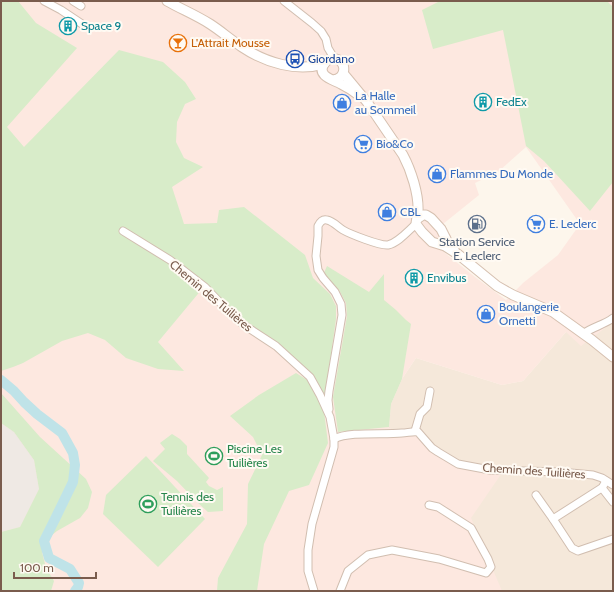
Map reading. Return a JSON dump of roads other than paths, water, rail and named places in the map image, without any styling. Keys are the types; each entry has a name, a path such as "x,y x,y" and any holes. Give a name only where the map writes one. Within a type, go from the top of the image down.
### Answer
{"main road":[{"path":"166,1 210,24 254,55 271,62 325,75 350,89 368,102"},
{"path":"295,67 316,66 329,61 340,61 344,67 343,73 339,78 333,80"},
{"path":"325,75 323,70 329,61"},
{"path":"343,73 368,102 393,138 407,163 418,198 429,216 441,229 448,243 459,255"},
{"path":"418,198 418,214 416,221 422,232 432,242 445,246 459,255 497,286 512,295 553,312 613,357"},
{"path":"416,221 423,215 429,216"},
{"path":"437,244 442,241 444,235"}],"street":[{"path":"44,1 85,26"},
{"path":"73,1 81,6"},
{"path":"284,1 317,27 323,35 328,48 329,61"},
{"path":"330,417 328,400 342,315 341,304 335,292 318,270 316,256 318,245 318,223 323,220 329,220 349,233 379,244 386,245 404,235 416,221"},
{"name":"Chemin des Tuilières","path":"123,231 170,260 204,287 232,316 276,346 310,377 320,395 330,417 334,447 312,524 308,550 308,571 314,591"},
{"path":"404,235 422,232"},
{"path":"583,334 613,318"},
{"path":"334,439 354,434 403,433 416,431 420,414 427,408 430,391"},
{"name":"Chemin des Tuilières","path":"416,431 436,451 458,464 490,470 580,473 598,476 610,483"},
{"path":"553,519 610,483"},
{"path":"602,488 613,502"},
{"path":"536,495 572,548 578,551 613,539"},
{"path":"340,591 348,571 368,555 392,550 439,559 486,573 492,567 470,528 438,507 429,505"}],"waterway":[{"path":"1,380 37,414 62,433 73,453 75,465 73,482 44,541 49,558 70,569 79,583 75,591"}],"place":[{"name":"Space 9","path":"68,26"},
{"name":"L'Attrait Mousse","path":"178,43"},
{"name":"Giordano","path":"295,59"},
{"name":"FedEx","path":"483,102"},
{"name":"La Halle au Sommeil","path":"342,103"},
{"name":"Bio&Co","path":"363,144"},
{"name":"Flammes Du Monde","path":"437,174"},
{"name":"CBL","path":"387,212"},
{"name":"Station Service E. Leclerc","path":"477,224"},
{"name":"E. Leclerc","path":"536,224"},
{"name":"Envibus","path":"414,278"},
{"name":"Boulangerie Ornetti","path":"486,314"},
{"name":"Piscine Les Tuilières","path":"214,456"},
{"name":"Tennis des Tuilières","path":"148,504"}]}
